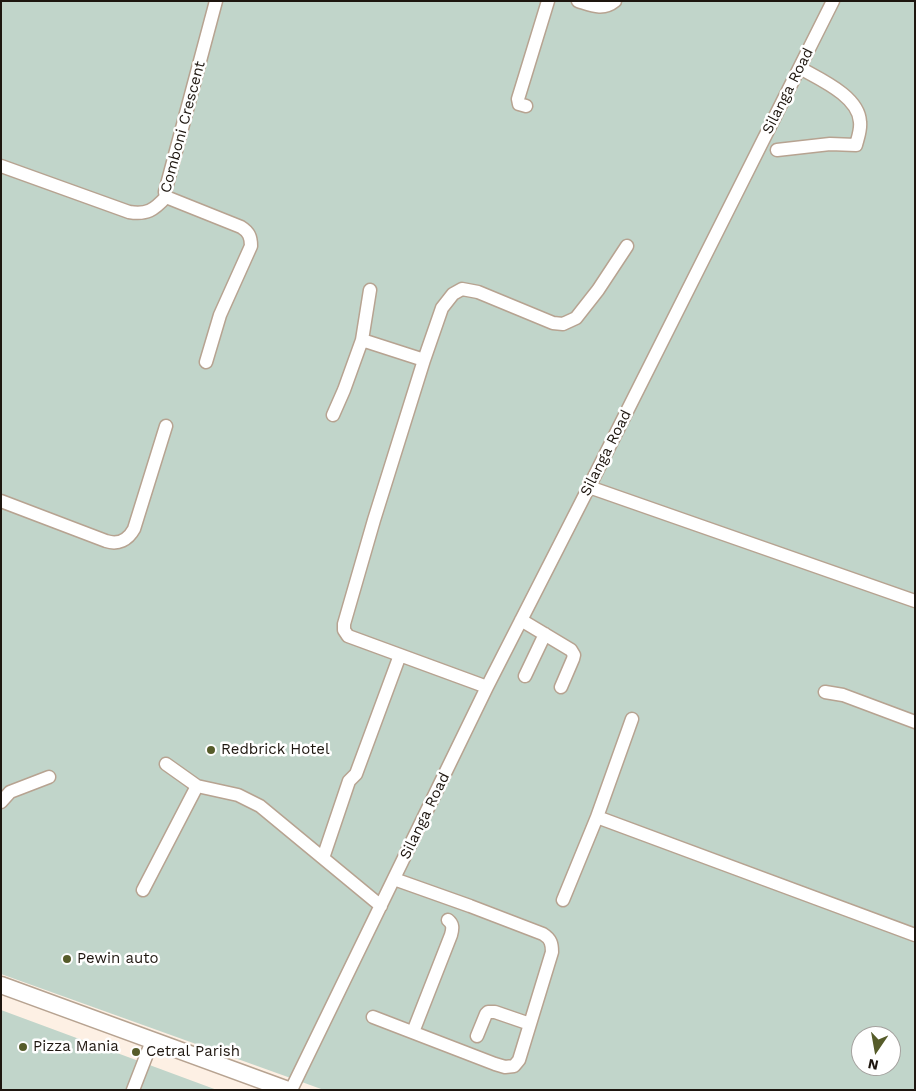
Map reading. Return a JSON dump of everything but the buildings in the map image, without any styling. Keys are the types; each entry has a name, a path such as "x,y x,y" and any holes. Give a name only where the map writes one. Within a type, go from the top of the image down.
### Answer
{"main road":[{"path":"1,985 290,1090"}],"street":[{"name":"Comboni Crescent","path":"1,166 128,212 148,212 156,208 166,197 165,192 216,1"},
{"path":"526,106 519,104 518,99 548,1"},
{"path":"578,1 601,7 615,1"},
{"name":"Silanga Road","path":"290,1090 487,687 800,68 832,1"},
{"path":"776,150 830,144 856,145 860,132 858,111 848,98 800,68"},
{"path":"166,197 241,227 247,231 251,240 251,246 220,315 206,362"},
{"path":"487,687 348,636 344,630 344,624 374,520 424,360 442,308 453,294 462,289 478,292 553,324 564,324 576,318 598,290 627,246"},
{"path":"333,415 362,340 370,290"},
{"path":"362,340 424,360"},
{"path":"1,501 106,541 117,543 122,541 134,529 166,426"},
{"path":"589,487 915,601"},
{"path":"521,620 572,650 573,659 561,687"},
{"path":"524,676 545,634"},
{"path":"323,858 349,781 356,774 400,655"},
{"path":"824,692 843,695 915,722"},
{"path":"563,900 597,818 632,719"},
{"path":"166,764 197,786 238,795 260,806 381,906"},
{"path":"1,802 10,792 49,776"},
{"path":"143,890 197,786"},
{"path":"597,818 914,931"},
{"path":"373,1017 505,1067 514,1066 519,1060 552,952 552,945 548,937 531,928 394,879"},
{"path":"413,1032 451,935 453,928 448,920"},
{"path":"477,1036 488,1012 495,1012 530,1024"},
{"path":"133,1090 152,1041"}],"green space":[{"path":"2,1 915,1 915,1090 324,1090 1,974"},
{"path":"1,1010 217,1090 1,1090"}],"place":[{"name":"Redbrick Hotel","path":"211,750"},
{"name":"Pewin auto","path":"67,959"},
{"name":"Pizza Mania","path":"23,1047"},
{"name":"Cetral Parish","path":"136,1052"}]}
